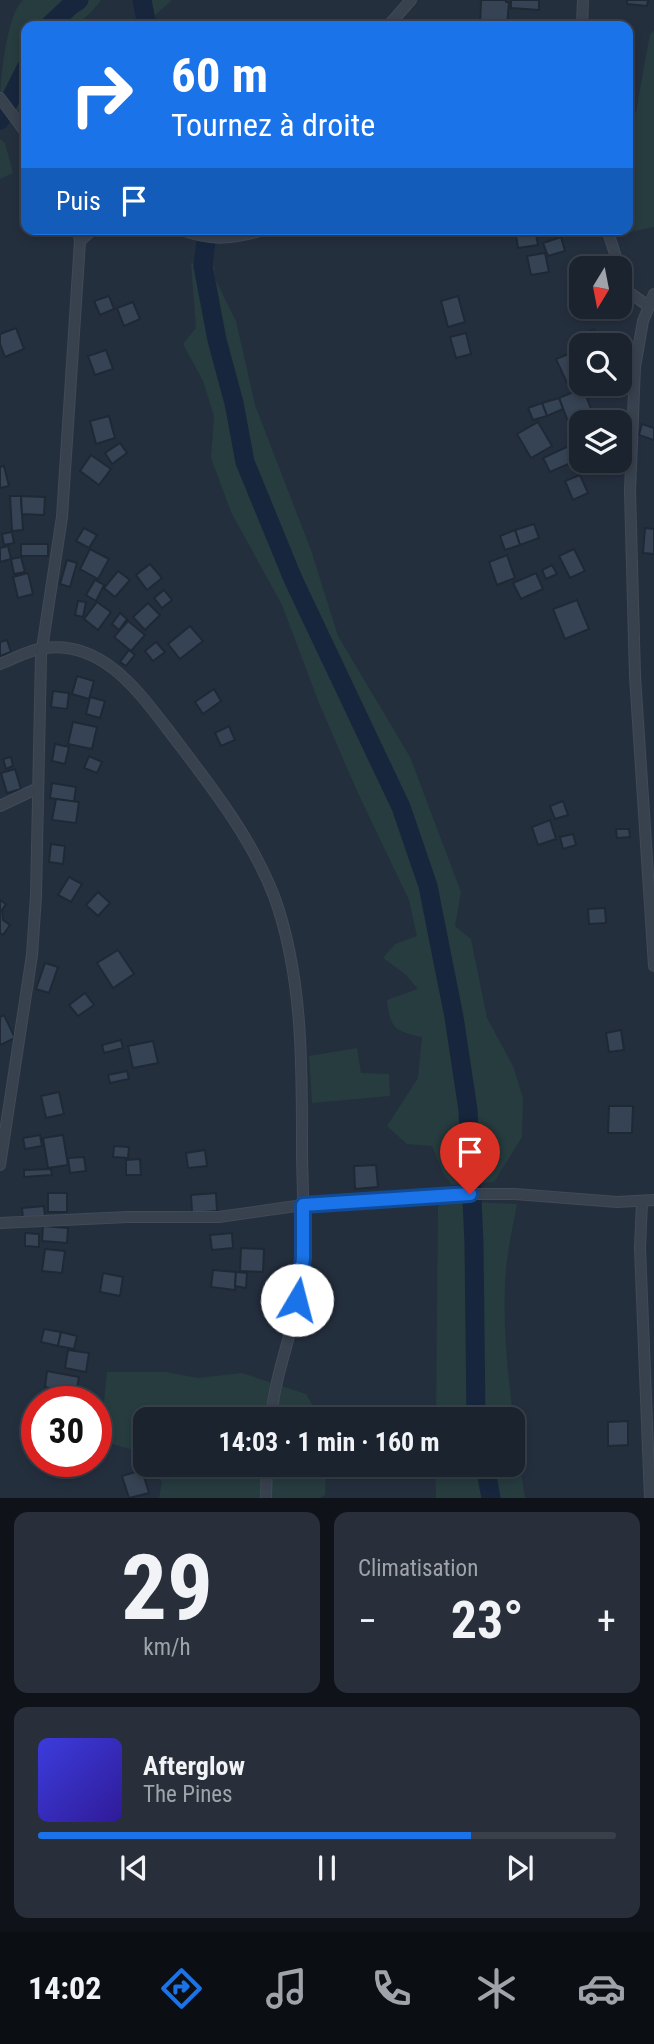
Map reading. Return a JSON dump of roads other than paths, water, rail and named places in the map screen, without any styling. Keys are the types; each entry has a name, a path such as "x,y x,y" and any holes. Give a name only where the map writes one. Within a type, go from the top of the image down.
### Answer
{"street":[{"path":"392,21 411,0"},
{"path":"582,21 583,0"},
{"path":"0,98 21,126"},
{"path":"0,1165 32,955 41,648 62,517 79,235"},
{"path":"194,235 217,239 237,235"},
{"path":"609,235 628,290 647,305"},
{"path":"654,294 647,305 635,367 630,491 635,676 654,966"},
{"path":"0,664 41,648 72,648 84,652 122,675 139,692 220,798 253,852 274,897 285,936 298,1008 302,1066 303,1205 302,1277 274,1407"},
{"path":"0,806 38,788"},
{"path":"0,1223 128,1217 219,1217 303,1205 448,1194 515,1194 642,1202 654,1200"},
{"path":"642,1202 639,1248 650,1498"},
{"path":"266,1498 267,1477"}],"waterway":[{"path":"54,21 79,0"},
{"path":"142,0 146,21"},
{"path":"0,120 21,78"},
{"path":"206,235 203,266 245,462 293,579 401,807 428,886 454,1017 468,1110 474,1244 476,1407"},
{"path":"487,1477 491,1498"}]}
